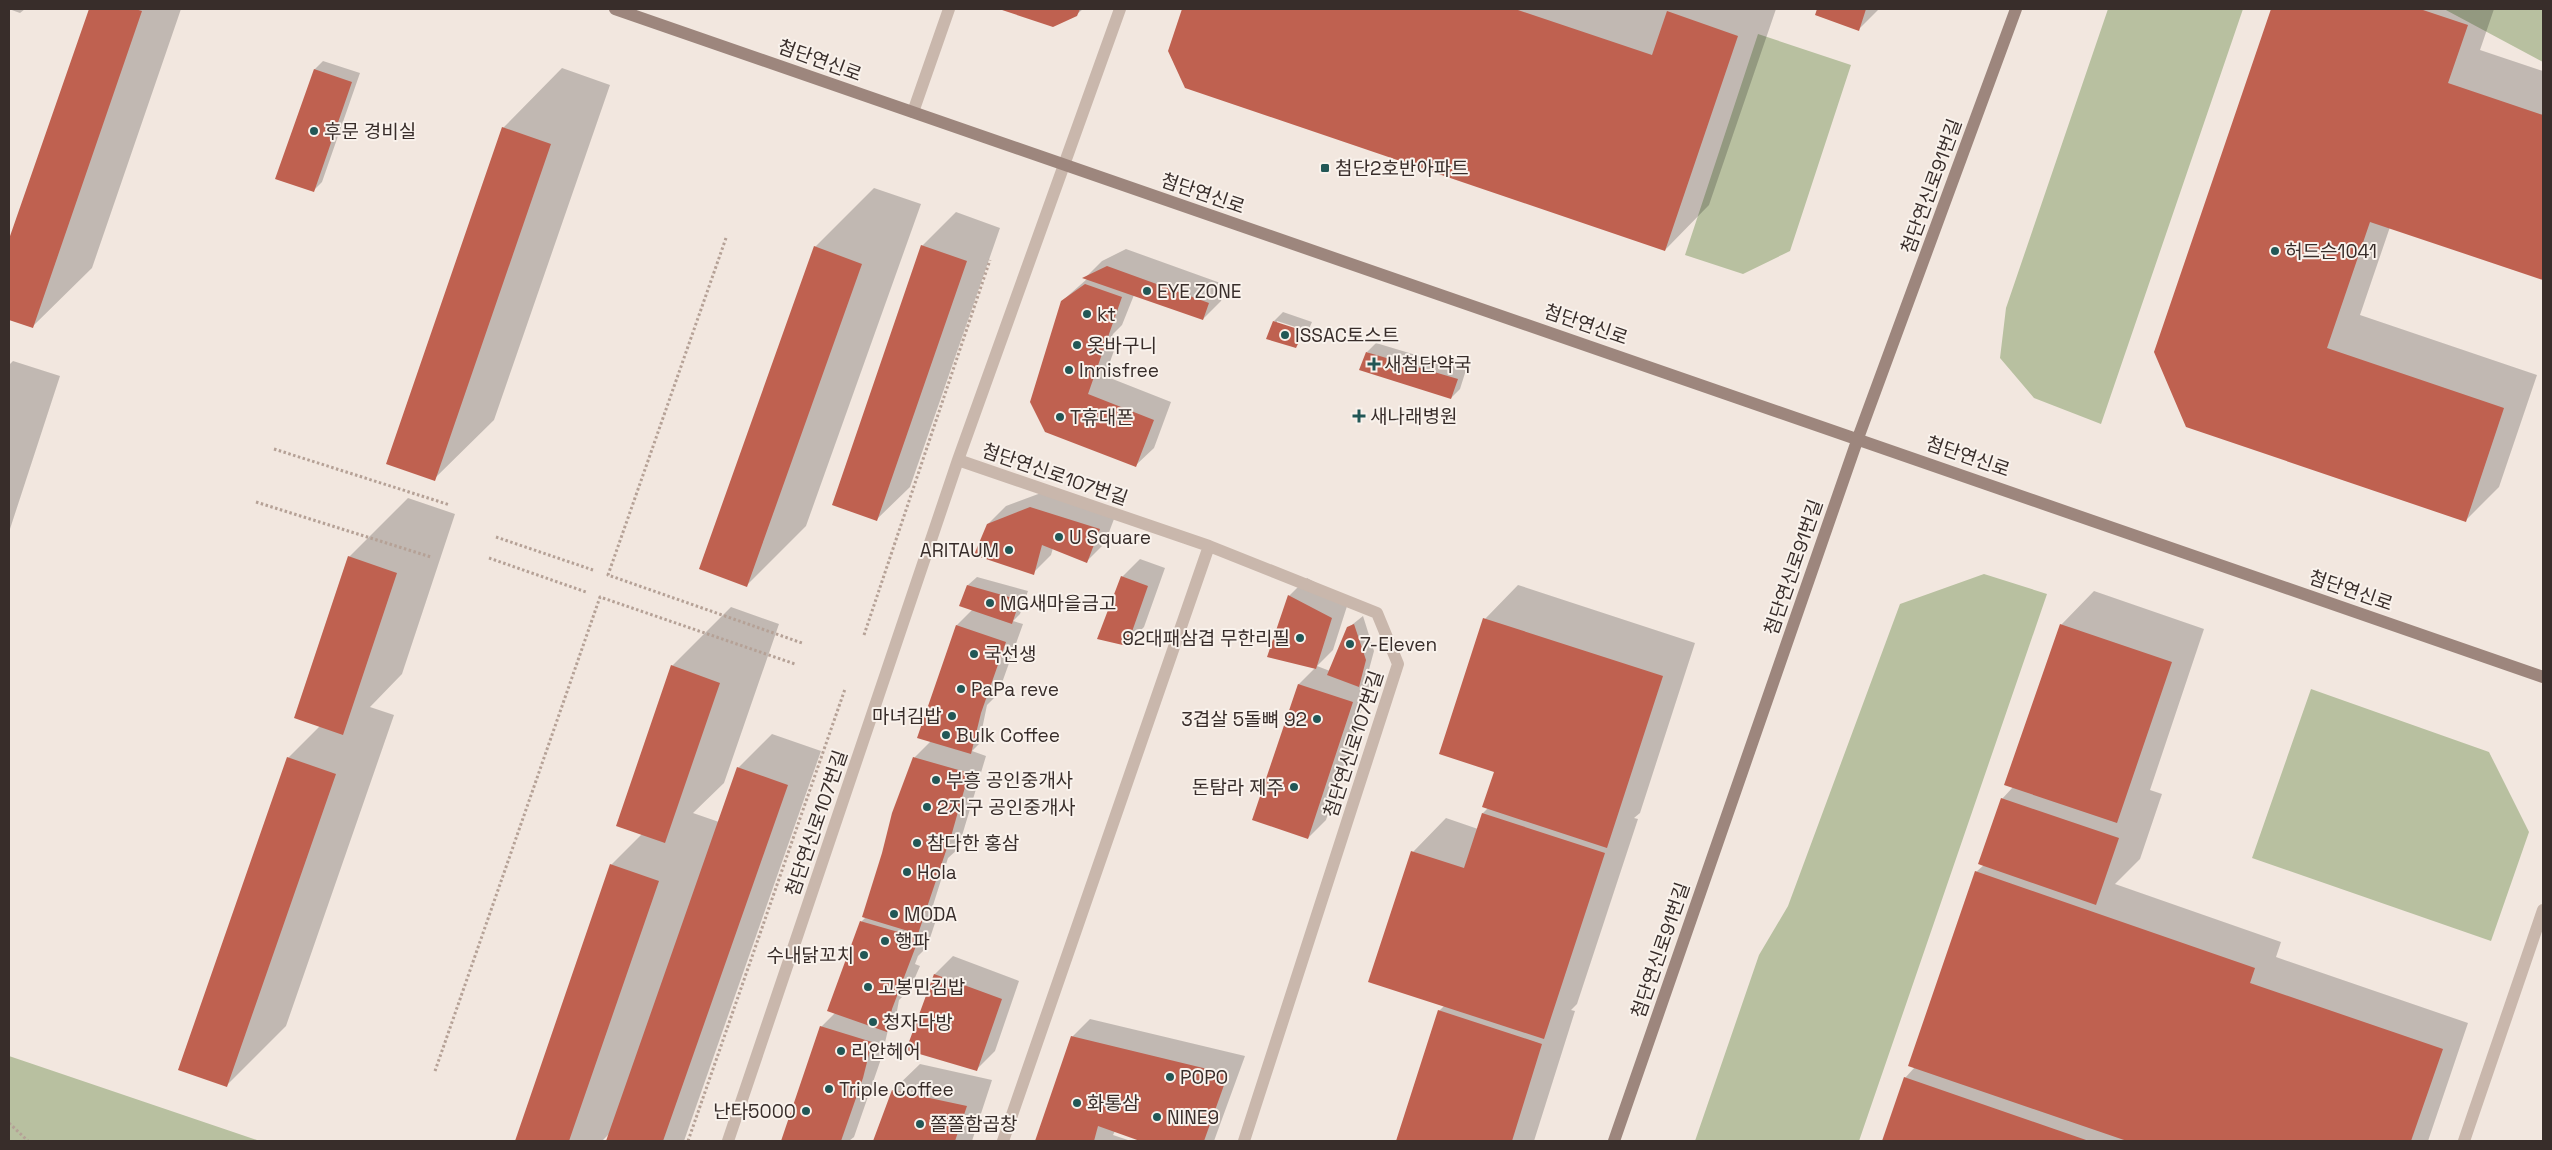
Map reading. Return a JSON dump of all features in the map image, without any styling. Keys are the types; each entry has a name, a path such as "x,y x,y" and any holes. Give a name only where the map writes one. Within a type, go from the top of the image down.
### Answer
{"street":[{"name":"첨단연신로","path":"615,9 1858,438 2543,677"},
{"path":"913,112 949,9"},
{"name":"첨단연신로107번길","path":"728,1141 958,460 1120,9"},
{"name":"첨단연신로91번길","path":"1614,1141 1858,438 2016,9"},
{"name":"첨단연신로107번길","path":"958,460 1209,546 1377,613 1398,664 1244,1141"},
{"path":"1003,1141 1209,546"},
{"path":"2464,1141 2543,910"}],"path":[{"path":"726,238 608,575 802,643"},
{"path":"864,635 990,260"},
{"path":"274,449 450,505"},
{"path":"256,502 431,557"},
{"path":"496,537 593,570"},
{"path":"489,558 586,592"},
{"path":"435,1071 600,597 795,664"},
{"path":"688,1141 845,689"},
{"path":"9,1123 28,1141"}],"green space":[{"path":"2108,9 2243,9 2101,424 2034,398 2000,358 2006,308"},
{"path":"2444,9 2543,9 2543,62"},
{"path":"1758,34 1851,65 1790,251 1743,274 1685,255"},
{"path":"1984,574 2047,594 1859,1141 1695,1141 1759,955 1788,906 1900,604"},
{"path":"2311,689 2489,752 2529,832 2491,941 2252,858"},
{"path":"9,1056 260,1141 9,1141"}],"building":[{"path":"89,9 135,9 142,11 33,328 9,320 9,239"},
{"path":"999,9 1080,9 1077,16 1053,27"},
{"path":"1182,9 1515,9 1652,55 1667,11 1738,36 1665,251 1185,88 1168,51"},
{"path":"1817,9 1866,9 1859,31 1815,15"},
{"name":"허드슨1041","path":"2271,9 2420,9 2468,25 2448,83 2543,115 2543,280 2370,222 2327,348 2504,408 2466,522 2186,427 2154,352"},
{"name":"후문 경비실","path":"314,69 352,82 314,192 275,179"},
{"path":"502,127 551,144 435,481 386,464"},
{"path":"921,245 967,261 877,521 832,505"},
{"path":"814,246 862,264 747,587 699,569"},
{"name":"EYE ZONE","path":"1107,266 1209,303 1203,320 1082,278"},
{"path":"1085,284 1122,297 1088,394 1154,420 1136,467 1045,432 1030,402 1061,301"},
{"name":"ISSAC토스트","path":"1273,321 1304,331 1296,348 1266,339"},
{"path":"1366,352 1458,379 1451,399 1359,370"},
{"name":"U Square","path":"1030,507 1100,529 1087,563 1042,545 1034,575 974,555 987,524"},
{"path":"348,556 397,573 343,735 294,718"},
{"path":"1121,576 1148,586 1127,646 1097,639"},
{"name":"MG새마을금고","path":"967,585 1020,600 1012,624 959,606"},
{"name":"92대패삼겹 무한리필","path":"1288,595 1332,618 1316,669 1267,657"},
{"path":"1483,618 1663,676 1607,848 1482,807 1494,772 1439,754"},
{"name":"7-Eleven","path":"1354,624 1366,660 1359,687 1327,675 1347,627"},
{"path":"2060,624 2172,662 2117,823 2004,785"},
{"path":"956,625 1006,642 981,713 971,754 917,738"},
{"path":"671,665 720,683 665,843 616,826"},
{"name":"돈탐라 제주","path":"1298,684 1353,702 1308,839 1252,820"},
{"path":"287,757 336,774 227,1087 178,1070"},
{"path":"913,757 969,773 952,833 918,934 862,917 892,813"},
{"path":"737,767 788,785 663,1141 606,1141"},
{"path":"2001,798 2119,838 2096,905 1978,864"},
{"path":"1482,813 1605,853 1544,1039 1368,982 1411,851 1464,868"},
{"path":"610,864 659,881 569,1141 515,1141"},
{"path":"1975,871 2255,968 2250,983 2443,1049 2411,1141 2127,1141 1908,1066"},
{"path":"860,921 919,938 892,1009 887,1032 827,1011"},
{"path":"934,974 1002,999 977,1071 906,1050"},
{"path":"1438,1010 1542,1044 1512,1141 1396,1141"},
{"path":"820,1026 872,1042 863,1078 841,1141 781,1141"},
{"path":"1071,1036 1228,1074 1204,1141 1140,1141 1098,1126 1094,1141 1035,1141"},
{"path":"1904,1077 2089,1141 1882,1141"},
{"name":"쫄쫄함곱창","path":"892,1090 967,1106 955,1141 873,1141"}],"place":[{"name":"후문 경비실","path":"314,131"},
{"name":"첨단2호반아파트","path":"1325,168"},
{"name":"허드슨1041","path":"2275,251"},
{"name":"EYE ZONE","path":"1147,291"},
{"name":"kt","path":"1087,314"},
{"name":"ISSAC토스트","path":"1285,335"},
{"name":"옷바구니","path":"1077,345"},
{"name":"새첨단약국","path":"1374,364"},
{"name":"Innisfree","path":"1069,370"},
{"name":"새나래병원","path":"1359,416"},
{"name":"T휴대폰","path":"1060,417"},
{"name":"U Square","path":"1059,537"},
{"name":"ARITAUM","path":"1009,550"},
{"name":"MG새마을금고","path":"990,603"},
{"name":"92대패삼겹 무한리필","path":"1300,638"},
{"name":"7-Eleven","path":"1350,644"},
{"name":"국선생","path":"974,654"},
{"name":"PaPa reve","path":"961,689"},
{"name":"마녀김밥","path":"952,716"},
{"name":"3겹살 5돌뼈 92","path":"1317,719"},
{"name":"Bulk Coffee","path":"946,735"},
{"name":"부흥 공인중개사","path":"936,780"},
{"name":"돈탐라 제주","path":"1294,787"},
{"name":"2지구 공인중개사","path":"927,807"},
{"name":"참다한 홍삼","path":"917,843"},
{"name":"Hola","path":"907,872"},
{"name":"MODA","path":"894,914"},
{"name":"행파","path":"885,941"},
{"name":"수내닭꼬치","path":"864,955"},
{"name":"고봉민김밥","path":"868,987"},
{"name":"청자다방","path":"873,1022"},
{"name":"리안헤어","path":"841,1051"},
{"name":"POPO","path":"1170,1077"},
{"name":"Triple Coffee","path":"829,1089"},
{"name":"화통삼","path":"1077,1103"},
{"name":"난타5000","path":"806,1111"},
{"name":"NINE9","path":"1157,1117"},
{"name":"쫄쫄함곱창","path":"920,1124"}]}
